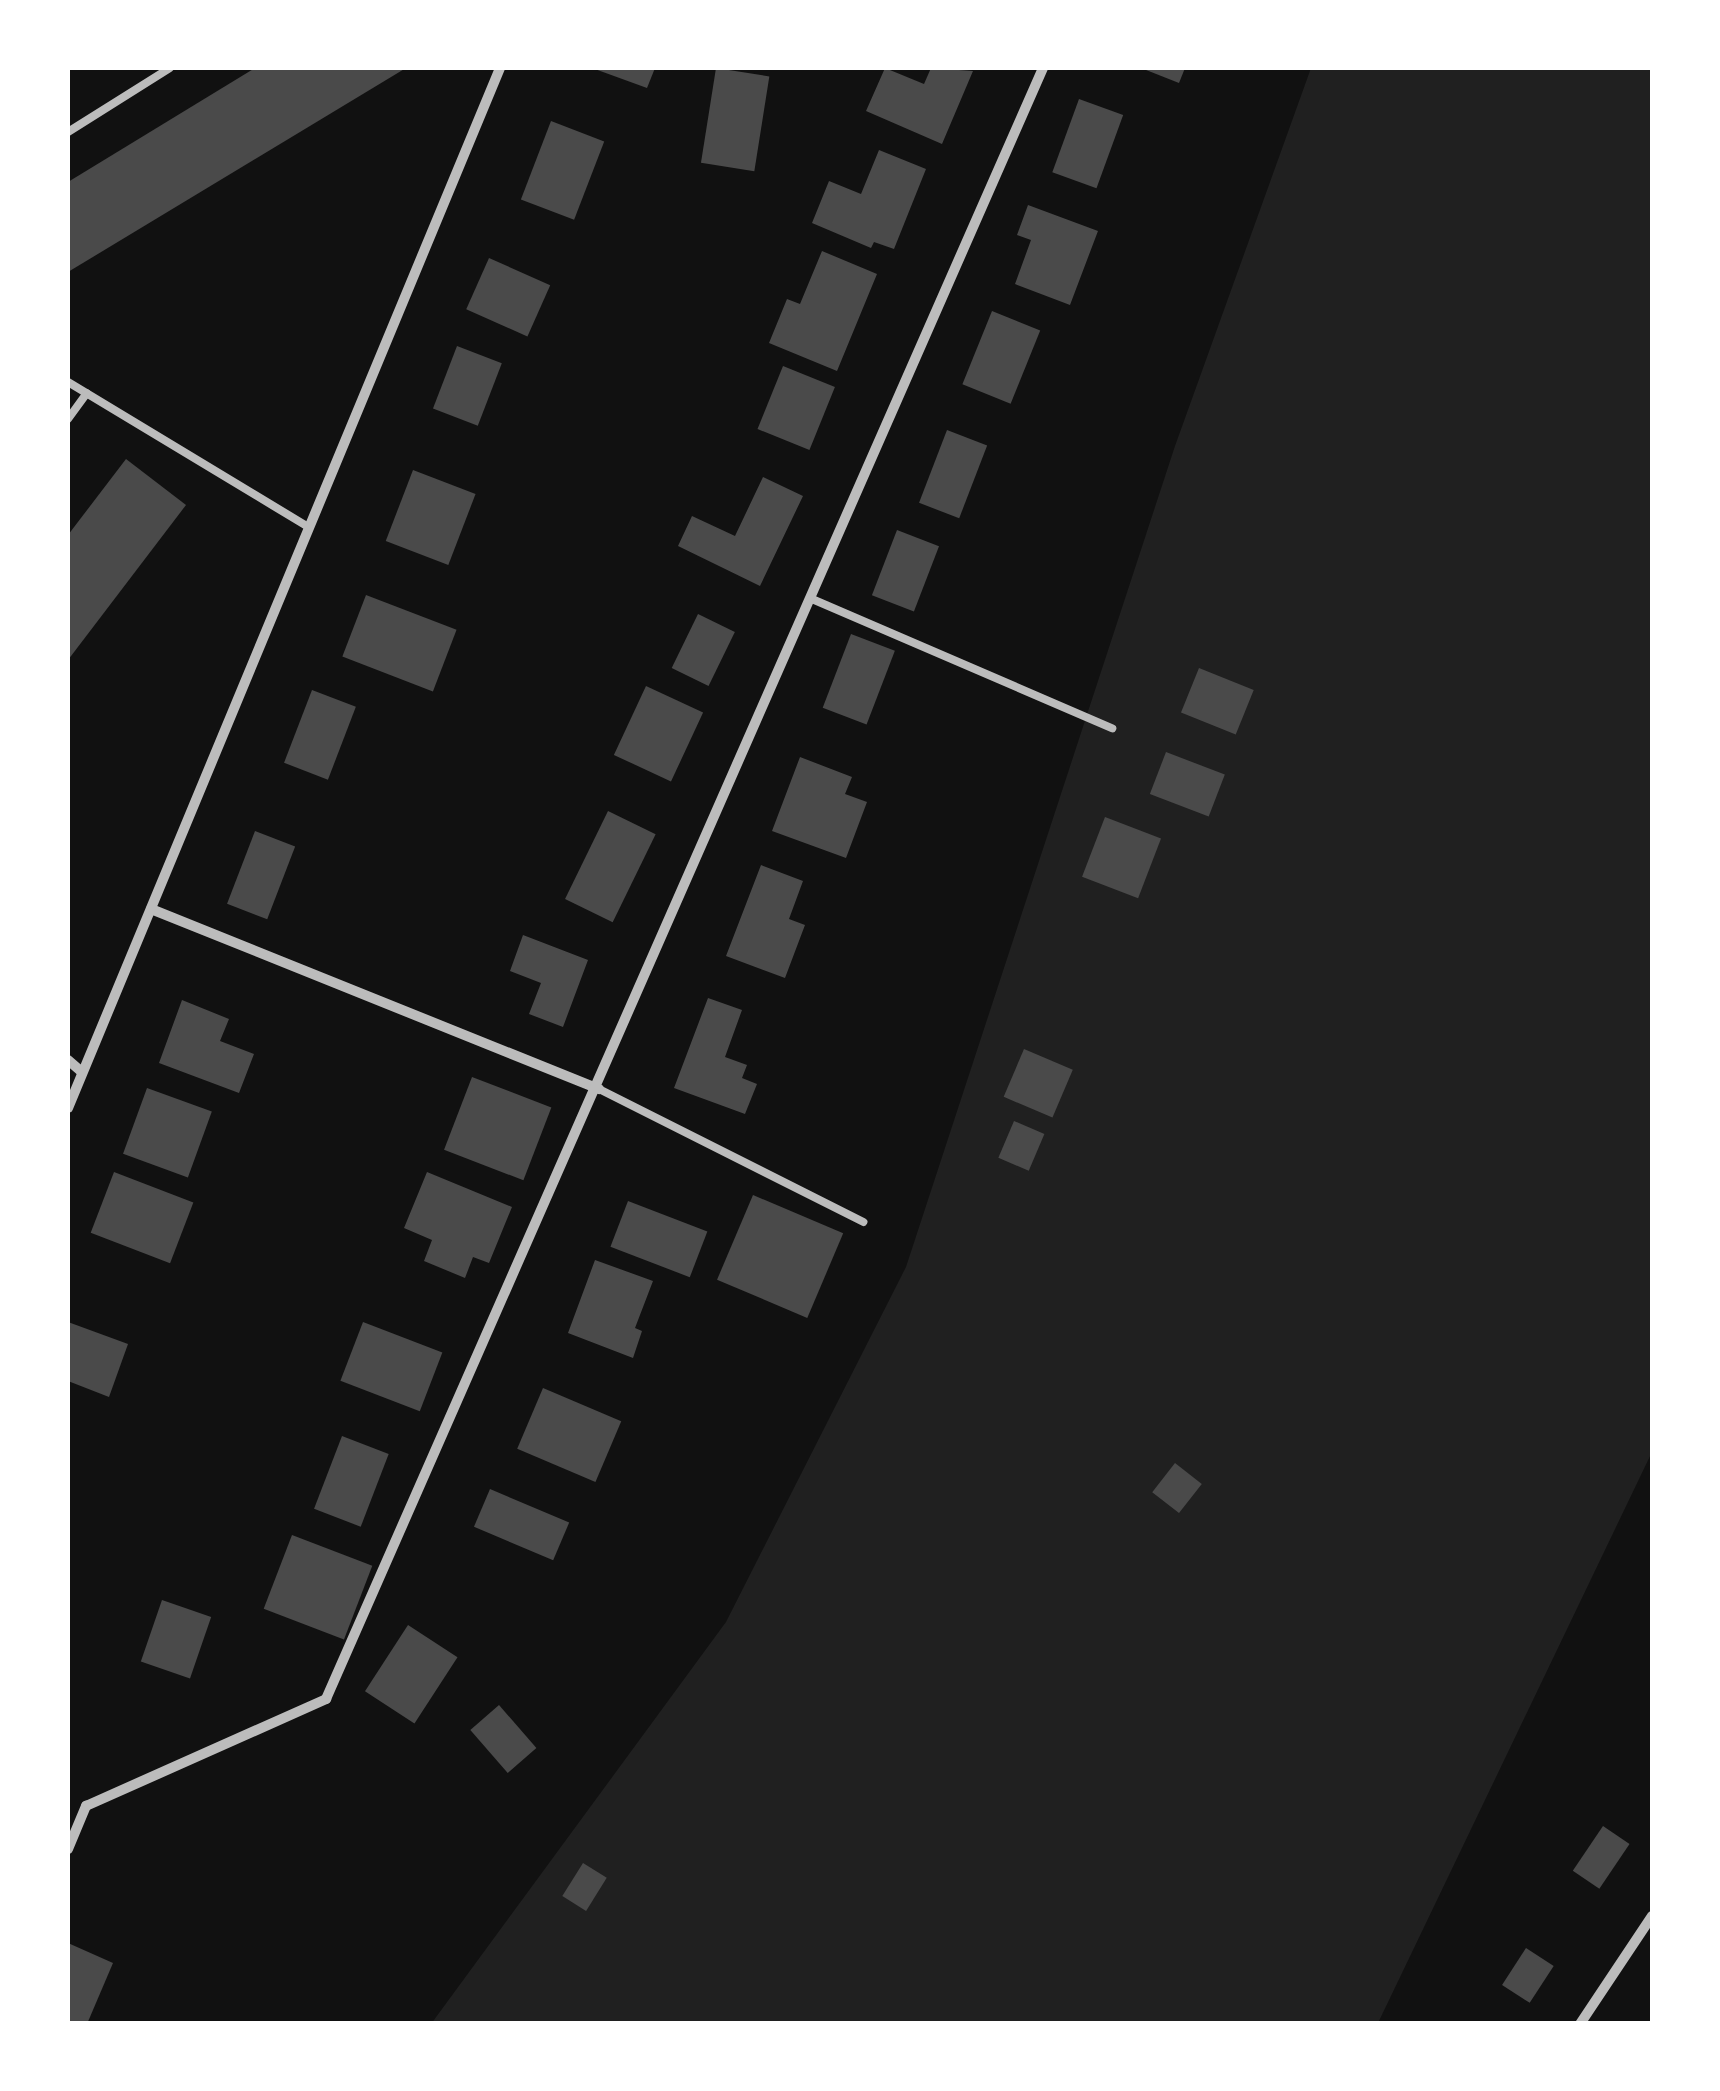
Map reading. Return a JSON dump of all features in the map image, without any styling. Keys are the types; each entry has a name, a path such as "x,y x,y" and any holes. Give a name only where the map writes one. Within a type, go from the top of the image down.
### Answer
{"street":[{"path":"68,1108 500,68"},
{"path":"68,1849 86,1806 326,1699 599,1089 1043,68"},
{"path":"151,909 599,1089"},
{"path":"68,1060 82,1072"},
{"path":"1580,2024 1652,1916"}],"lane":[{"path":"68,132 170,68"},
{"path":"68,382 308,527"},
{"path":"68,419 86,393"},
{"path":"812,599 1112,728"},
{"path":"599,1089 863,1222"}],"shaded area":[{"path":"1311,68 1652,68 1652,1452 1378,2023 431,2024 726,1622 906,1267 1175,446"}],"building":[{"path":"255,68 406,68 68,272 68,182"},
{"path":"592,68 655,68 647,88"},
{"path":"716,68 769,76 754,171 701,163"},
{"path":"885,68 924,84 931,68 973,71 942,144 866,111"},
{"path":"1141,68 1185,68 1179,83"},
{"path":"1079,99 1123,115 1096,188 1052,172"},
{"path":"551,121 604,141 574,220 521,199"},
{"path":"879,150 926,169 894,249 874,242 871,248 812,223 829,181 861,194"},
{"path":"1028,205 1098,231 1070,305 1015,284 1031,240 1017,235"},
{"path":"822,251 877,274 837,371 769,343 787,299 800,304"},
{"path":"489,258 550,285 527,336 466,309"},
{"path":"992,311 1040,330 1011,404 962,384"},
{"path":"457,346 502,363 478,426 433,409"},
{"path":"783,366 835,387 809,450 758,429"},
{"path":"947,430 987,445 959,518 919,503"},
{"path":"126,459 186,505 68,660 68,535"},
{"path":"413,470 476,494 448,565 386,541"},
{"path":"763,477 803,496 760,586 678,546 692,516 735,536"},
{"path":"897,530 939,546 914,611 872,595"},
{"path":"366,595 457,630 433,691 342,657"},
{"path":"698,614 735,632 709,686 672,668"},
{"path":"851,634 895,651 867,725 823,708"},
{"path":"1199,668 1254,690 1236,735 1181,713"},
{"path":"646,686 703,713 671,782 614,755"},
{"path":"312,690 356,707 328,780 284,763"},
{"path":"1166,752 1225,775 1209,817 1150,794"},
{"path":"800,757 852,777 845,794 867,802 846,858 772,831"},
{"path":"608,811 656,834 613,922 565,899"},
{"path":"1105,817 1161,839 1138,898 1082,877"},
{"path":"255,831 295,846 267,919 227,904"},
{"path":"761,865 803,881 789,919 805,925 785,978 726,956"},
{"path":"523,935 588,960 563,1027 529,1014 541,983 510,971"},
{"path":"708,998 742,1010 725,1057 747,1065 742,1078 757,1084 745,1114 674,1088"},
{"path":"182,1000 229,1019 220,1041 254,1054 239,1093 159,1063"},
{"path":"1024,1049 1073,1070 1052,1118 1004,1097"},
{"path":"472,1077 551,1107 523,1180 444,1150"},
{"path":"147,1088 212,1112 188,1177 123,1154"},
{"path":"1014,1121 1044,1134 1029,1171 998,1158"},
{"path":"114,1172 193,1202 170,1263 91,1233"},
{"path":"427,1172 512,1207 489,1263 473,1257 465,1278 424,1261 432,1240 404,1228"},
{"path":"753,1195 843,1233 807,1318 717,1280"},
{"path":"628,1201 707,1231 690,1277 610,1247"},
{"path":"595,1260 653,1281 635,1328 642,1331 633,1358 568,1333"},
{"path":"68,1322 128,1344 109,1397 68,1381"},
{"path":"363,1322 442,1352 420,1411 340,1381"},
{"path":"543,1388 621,1421 595,1482 517,1449"},
{"path":"342,1436 389,1454 361,1527 314,1509"},
{"path":"1175,1463 1202,1484 1179,1513 1152,1492"},
{"path":"490,1489 569,1523 553,1560 474,1527"},
{"path":"292,1535 372,1566 344,1640 264,1609"},
{"path":"162,1600 211,1617 190,1678 141,1661"},
{"path":"408,1625 457,1657 414,1723 365,1691"},
{"path":"499,1705 536,1748 508,1773 470,1730"},
{"path":"1603,1826 1630,1844 1599,1889 1573,1871"},
{"path":"583,1863 607,1878 586,1911 562,1896"},
{"path":"68,1943 113,1963 87,2024 68,2024"},
{"path":"1526,1948 1554,1966 1530,2003 1502,1985"}]}
